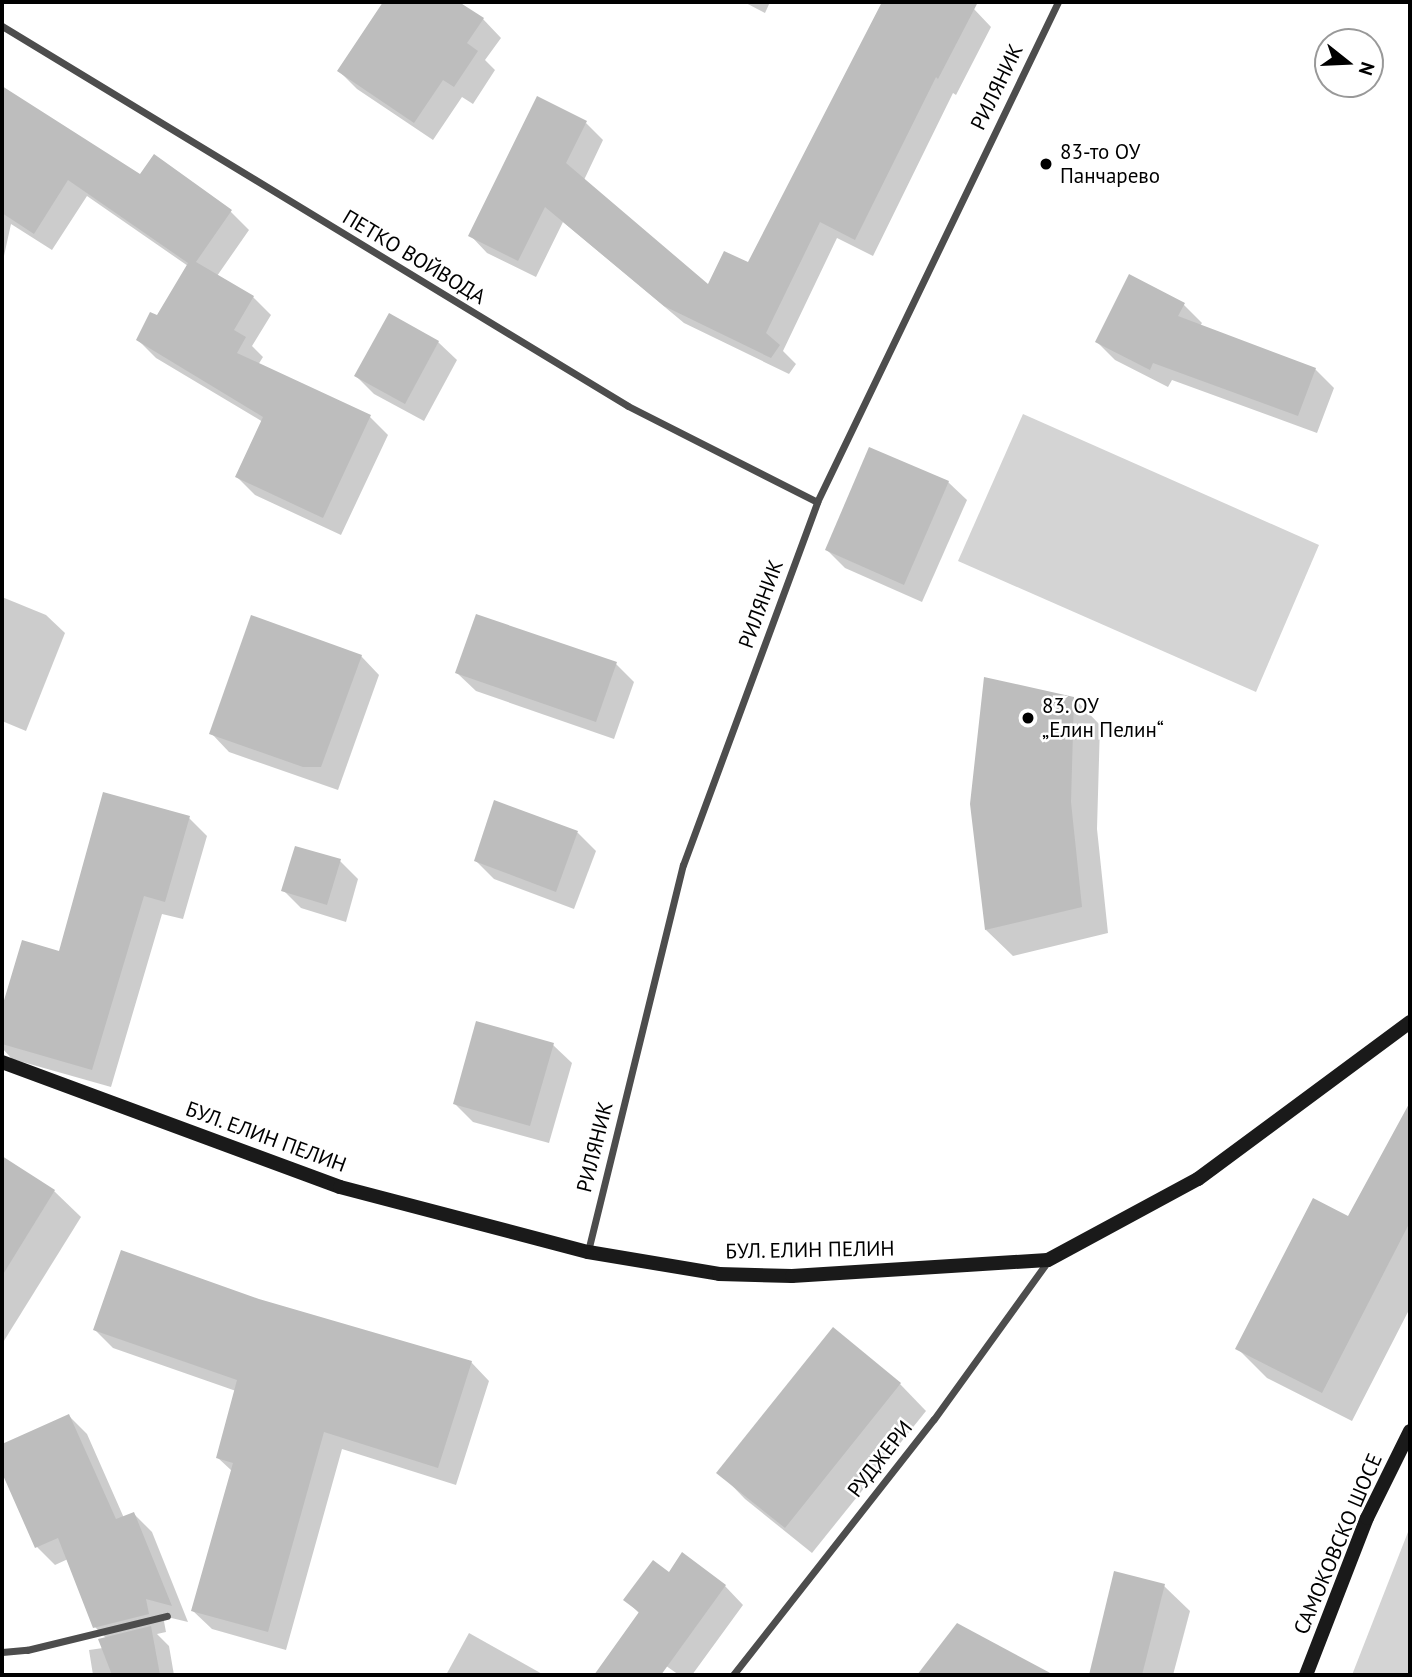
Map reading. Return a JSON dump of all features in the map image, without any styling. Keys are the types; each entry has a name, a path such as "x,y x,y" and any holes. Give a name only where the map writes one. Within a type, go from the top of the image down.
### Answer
{"street":[{"name":"РИЛЯНИК","path":"588,1252 682,865 817,502 1055,3"},
{"name":"ПЕТКО ВОЙВОДА","path":"2,26 628,406 817,502"},
{"name":"БУЛ. ЕЛИН ПЕЛИН","path":"2,1062 340,1187 588,1252 719,1274 792,1276 1048,1260 1198,1179 1410,1022"},
{"name":"РУДЖЕРИ","path":"733,1675 934,1419 1048,1260"},
{"name":"САМОКОВСКО ШОСЕ","path":"1306,1675 1367,1518 1410,1431"},
{"path":"2,1653 27,1650 167,1616"}],"shaded area":[{"path":"1023,414 1319,545 1256,692 958,561"},
{"path":"1410,1528 1410,1675 1352,1675 1408,1532"}],"building":[{"path":"383,2 459,2 484,18 467,43 478,51 454,87 443,80 414,123 337,71"},
{"path":"882,2 978,2 938,79 936,77 855,240 820,222 766,333 780,345 771,358 664,306 545,207 518,261 468,236 537,96 587,121 566,163 708,284 724,251 748,262"},
{"path":"2,86 140,174 154,154 232,210 196,262 254,296 234,330 246,337 237,353 371,415 323,518 235,477 263,417 136,340 150,312 157,315 188,263 68,180 34,234 2,213"},
{"path":"1129,274 1185,303 1178,316 1316,368 1298,416 1153,363 1150,370 1095,342"},
{"path":"389,313 439,341 405,404 354,376"},
{"path":"869,447 949,481 904,585 825,550"},
{"path":"476,614 617,662 596,722 455,673"},
{"path":"251,615 362,655 321,767 303,767 209,734"},
{"path":"984,677 1074,697 1071,802 1082,907 985,930 970,804"},
{"path":"103,792 190,816 165,902 144,896 92,1070 2,1044 2,1007 22,940 59,951"},
{"path":"494,800 578,831 556,892 474,861"},
{"path":"295,846 341,859 327,905 281,891"},
{"path":"476,1021 554,1043 530,1126 453,1104"},
{"path":"1410,1102 1410,1222 1322,1393 1235,1349 1313,1198 1348,1216"},
{"path":"2,1156 55,1190 2,1276"},
{"path":"121,1250 259,1299 472,1361 438,1468 324,1432 268,1632 191,1611 233,1463 216,1458 237,1380 93,1330"},
{"path":"833,1327 901,1383 785,1528 716,1473"},
{"path":"69,1414 116,1519 134,1512 172,1606 146,1599 149,1614 93,1628 58,1538 35,1548 2,1473 2,1444"},
{"path":"682,1552 726,1585 661,1675 594,1675 639,1612 623,1600 653,1560 669,1572"},
{"path":"1114,1571 1165,1584 1142,1675 1089,1675"},
{"path":"957,1623 1054,1675 917,1675"},
{"path":"151,1626 160,1675 112,1675 98,1639"}],"place":[{"name":"83-то ОУ Панчарево","path":"1046,164"},
{"name":"83. ОУ „Елин Пелин“","path":"1028,718"}]}
